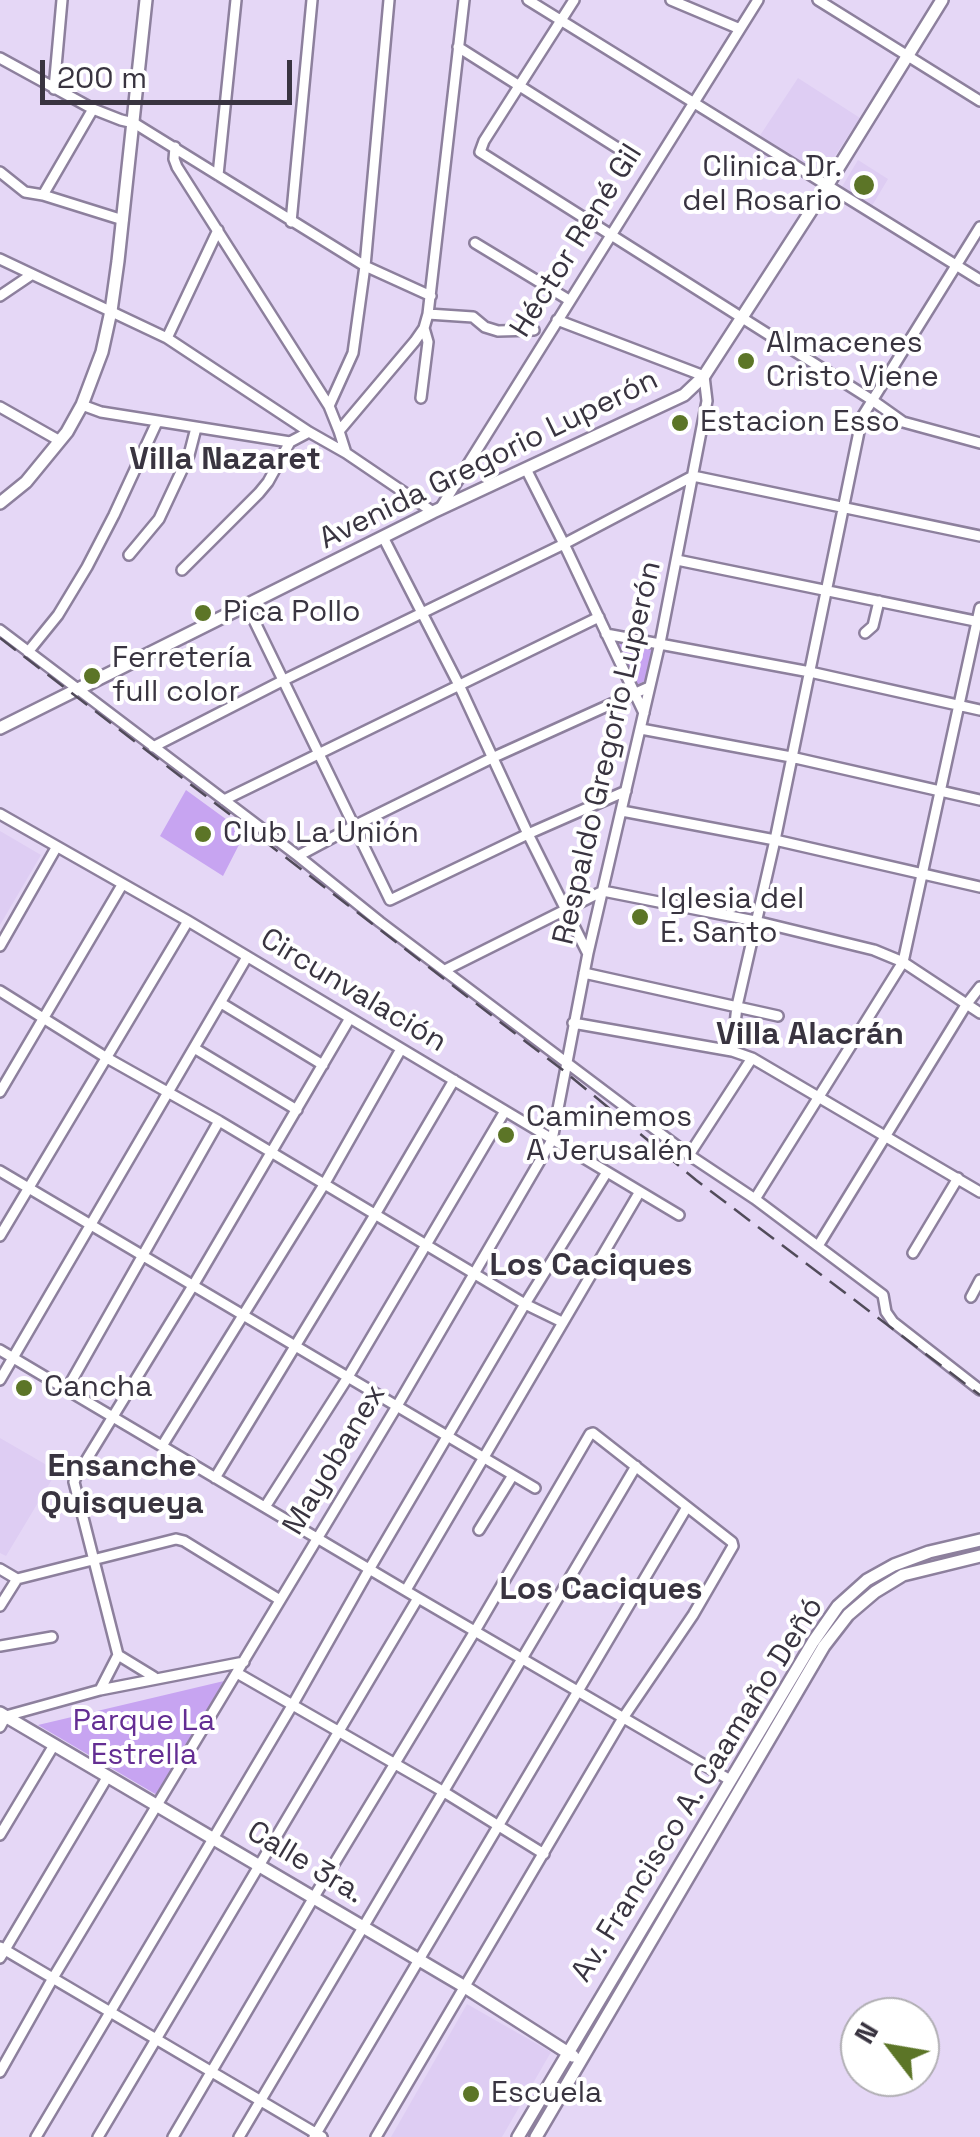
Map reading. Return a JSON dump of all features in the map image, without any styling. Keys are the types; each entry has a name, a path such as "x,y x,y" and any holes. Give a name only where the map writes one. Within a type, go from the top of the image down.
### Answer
{"main road":[{"path":"0,504 26,482 60,441 82,404 102,352 123,220 146,0"},
{"name":"Avenida Gregorio Luperón","path":"0,728 436,510 684,395 704,376 942,0"},
{"name":"Av. Francisco A. Caamaño Deñó","path":"518,2137 838,1606 867,1580 894,1565 980,1540"},
{"name":"Av. Francisco A. Caamaño Deñó","path":"536,2137 824,1646 848,1615 902,1576 980,1556"},
{"name":"Calle 3ra.","path":"2,1719 158,1804 581,2060"}],"street":[{"path":"54,89 62,0"},
{"path":"218,174 236,0"},
{"path":"291,222 312,0"},
{"path":"329,406 353,353 365,266 388,0"},
{"path":"339,431 424,328 431,296 464,0"},
{"path":"528,0 980,280"},
{"path":"574,0 480,152 903,422 980,444"},
{"path":"670,0 740,29"},
{"name":"Héctor René Gil","path":"436,510 758,0"},
{"path":"818,0 980,101"},
{"path":"458,47 616,147"},
{"path":"0,58 93,109 134,122 365,266 431,296"},
{"path":"43,195 93,109"},
{"path":"176,147 177,167 329,406 346,453"},
{"path":"0,172 26,192 123,220"},
{"path":"732,1051 737,1006 776,840 862,417 980,227"},
{"path":"166,338 218,230"},
{"path":"474,243 569,300"},
{"path":"0,258 166,338 436,510"},
{"path":"0,296 31,275"},
{"path":"428,314 473,317 498,330 534,330"},
{"path":"557,320 704,376"},
{"path":"421,398 428,342 424,328"},
{"name":"Respaldo Gregorio Luperón","path":"552,1140 588,953 660,643 707,401 704,376"},
{"path":"82,404 92,410 156,422 290,442"},
{"path":"0,408 60,441"},
{"path":"28,652 58,615 87,566 156,422"},
{"path":"130,555 159,519 184,468 196,428"},
{"path":"182,570 259,493 290,442 309,432"},
{"path":"526,469 644,713"},
{"path":"153,747 693,476 980,536"},
{"path":"383,537 588,953"},
{"path":"676,560 979,622"},
{"path":"866,633 874,626 879,601"},
{"path":"247,606 390,900 626,791"},
{"path":"755,1198 903,962 980,608"},
{"path":"224,800 599,617"},
{"path":"0,630 689,1155 755,1198 884,1295 892,1322 980,1390"},
{"path":"606,634 810,672 980,710"},
{"path":"298,856 492,758 649,687"},
{"path":"641,729 791,757 980,800"},
{"path":"0,803 4,816"},
{"path":"622,811 776,840 980,887"},
{"name":"Circunvalación","path":"4,816 248,956 678,1215"},
{"path":"0,946 56,848"},
{"path":"0,1092 122,885"},
{"path":"444,970 603,891 874,950 903,962 980,1013"},
{"path":"0,1236 188,921"},
{"path":"0,1380 248,956"},
{"path":"584,973 778,1016"},
{"path":"818,1246 980,987"},
{"path":"0,990 106,1058 562,1322"},
{"path":"221,1003 323,1065"},
{"path":"100,1690 118,1655 74,1482 78,1470 194,1284 350,1018"},
{"path":"574,1023 732,1051 752,1058 980,1192"},
{"path":"194,1048 297,1110"},
{"path":"162,1446 325,1183 401,1049"},
{"path":"689,1155 752,1058"},
{"path":"215,1478 454,1080"},
{"path":"265,1507 348,1377 505,1111"},
{"path":"67,1389 220,1121"},
{"name":"Mayobanex","path":"0,2072 552,1140"},
{"path":"0,1171 535,1488"},
{"path":"36,2137 606,1172"},
{"path":"912,1253 958,1178"},
{"path":"406,1590 639,1192"},
{"path":"971,1298 980,1280"},
{"path":"0,1350 730,1780"},
{"path":"173,2137 590,1434 595,1434 733,1546 693,1615 623,1718 376,2137"},
{"path":"239,2137 636,1466"},
{"path":"480,1530 513,1475"},
{"path":"108,1776 2,1952 53,1978 318,2136 688,1507"},
{"path":"0,1606 17,1579 176,1539 280,1600"},
{"path":"0,1569 17,1579"},
{"path":"98,2137 418,1598"},
{"path":"0,1646 52,1637"},
{"path":"118,1655 155,1678"},
{"path":"2,1719 100,1690 244,1662"},
{"path":"237,1673 544,1854"},
{"path":"0,1835 54,1745"}],"shaded area":[{"path":"798,78 860,118 821,177 759,137"},
{"name":"Clinica Dr. del Rosario","path":"858,160 888,179 870,209 840,190"},
{"path":"0,831 41,855 0,925"},
{"path":"0,1438 57,1471 6,1556 0,1553"},
{"name":"Escuela","path":"467,2004 551,2052 502,2137 391,2137"}],"green space":[{"path":"615,643 653,648 645,681 634,686"},
{"name":"Club La Unión","path":"186,790 245,833 223,876 160,836"},
{"name":"Parque La Estrella","path":"224,1681 157,1795 38,1725"}],"railway":[{"path":"0,638 564,1071 696,1180 980,1395"}],"place":[{"name":"Clinica Dr. del Rosario","path":"864,185"},
{"name":"Almacenes Cristo Viene","path":"746,361"},
{"name":"Estacion Esso","path":"680,423"},
{"name":"Pica Pollo","path":"203,613"},
{"name":"Ferretería full color","path":"92,676"},
{"name":"Club La Unión","path":"203,834"},
{"name":"Iglesia del E. Santo","path":"640,917"},
{"name":"Caminemos A Jerusalén","path":"506,1135"},
{"name":"Cancha","path":"24,1388"},
{"name":"Escuela","path":"471,2094"}],"district":[{"name":"Villa Nazaret","path":"225,460"},
{"name":"Villa Alacrán","path":"810,1035"},
{"name":"Los Caciques","path":"591,1266"},
{"name":"Ensanche Quisqueya","path":"122,1486"},
{"name":"Los Caciques","path":"601,1590"}]}
